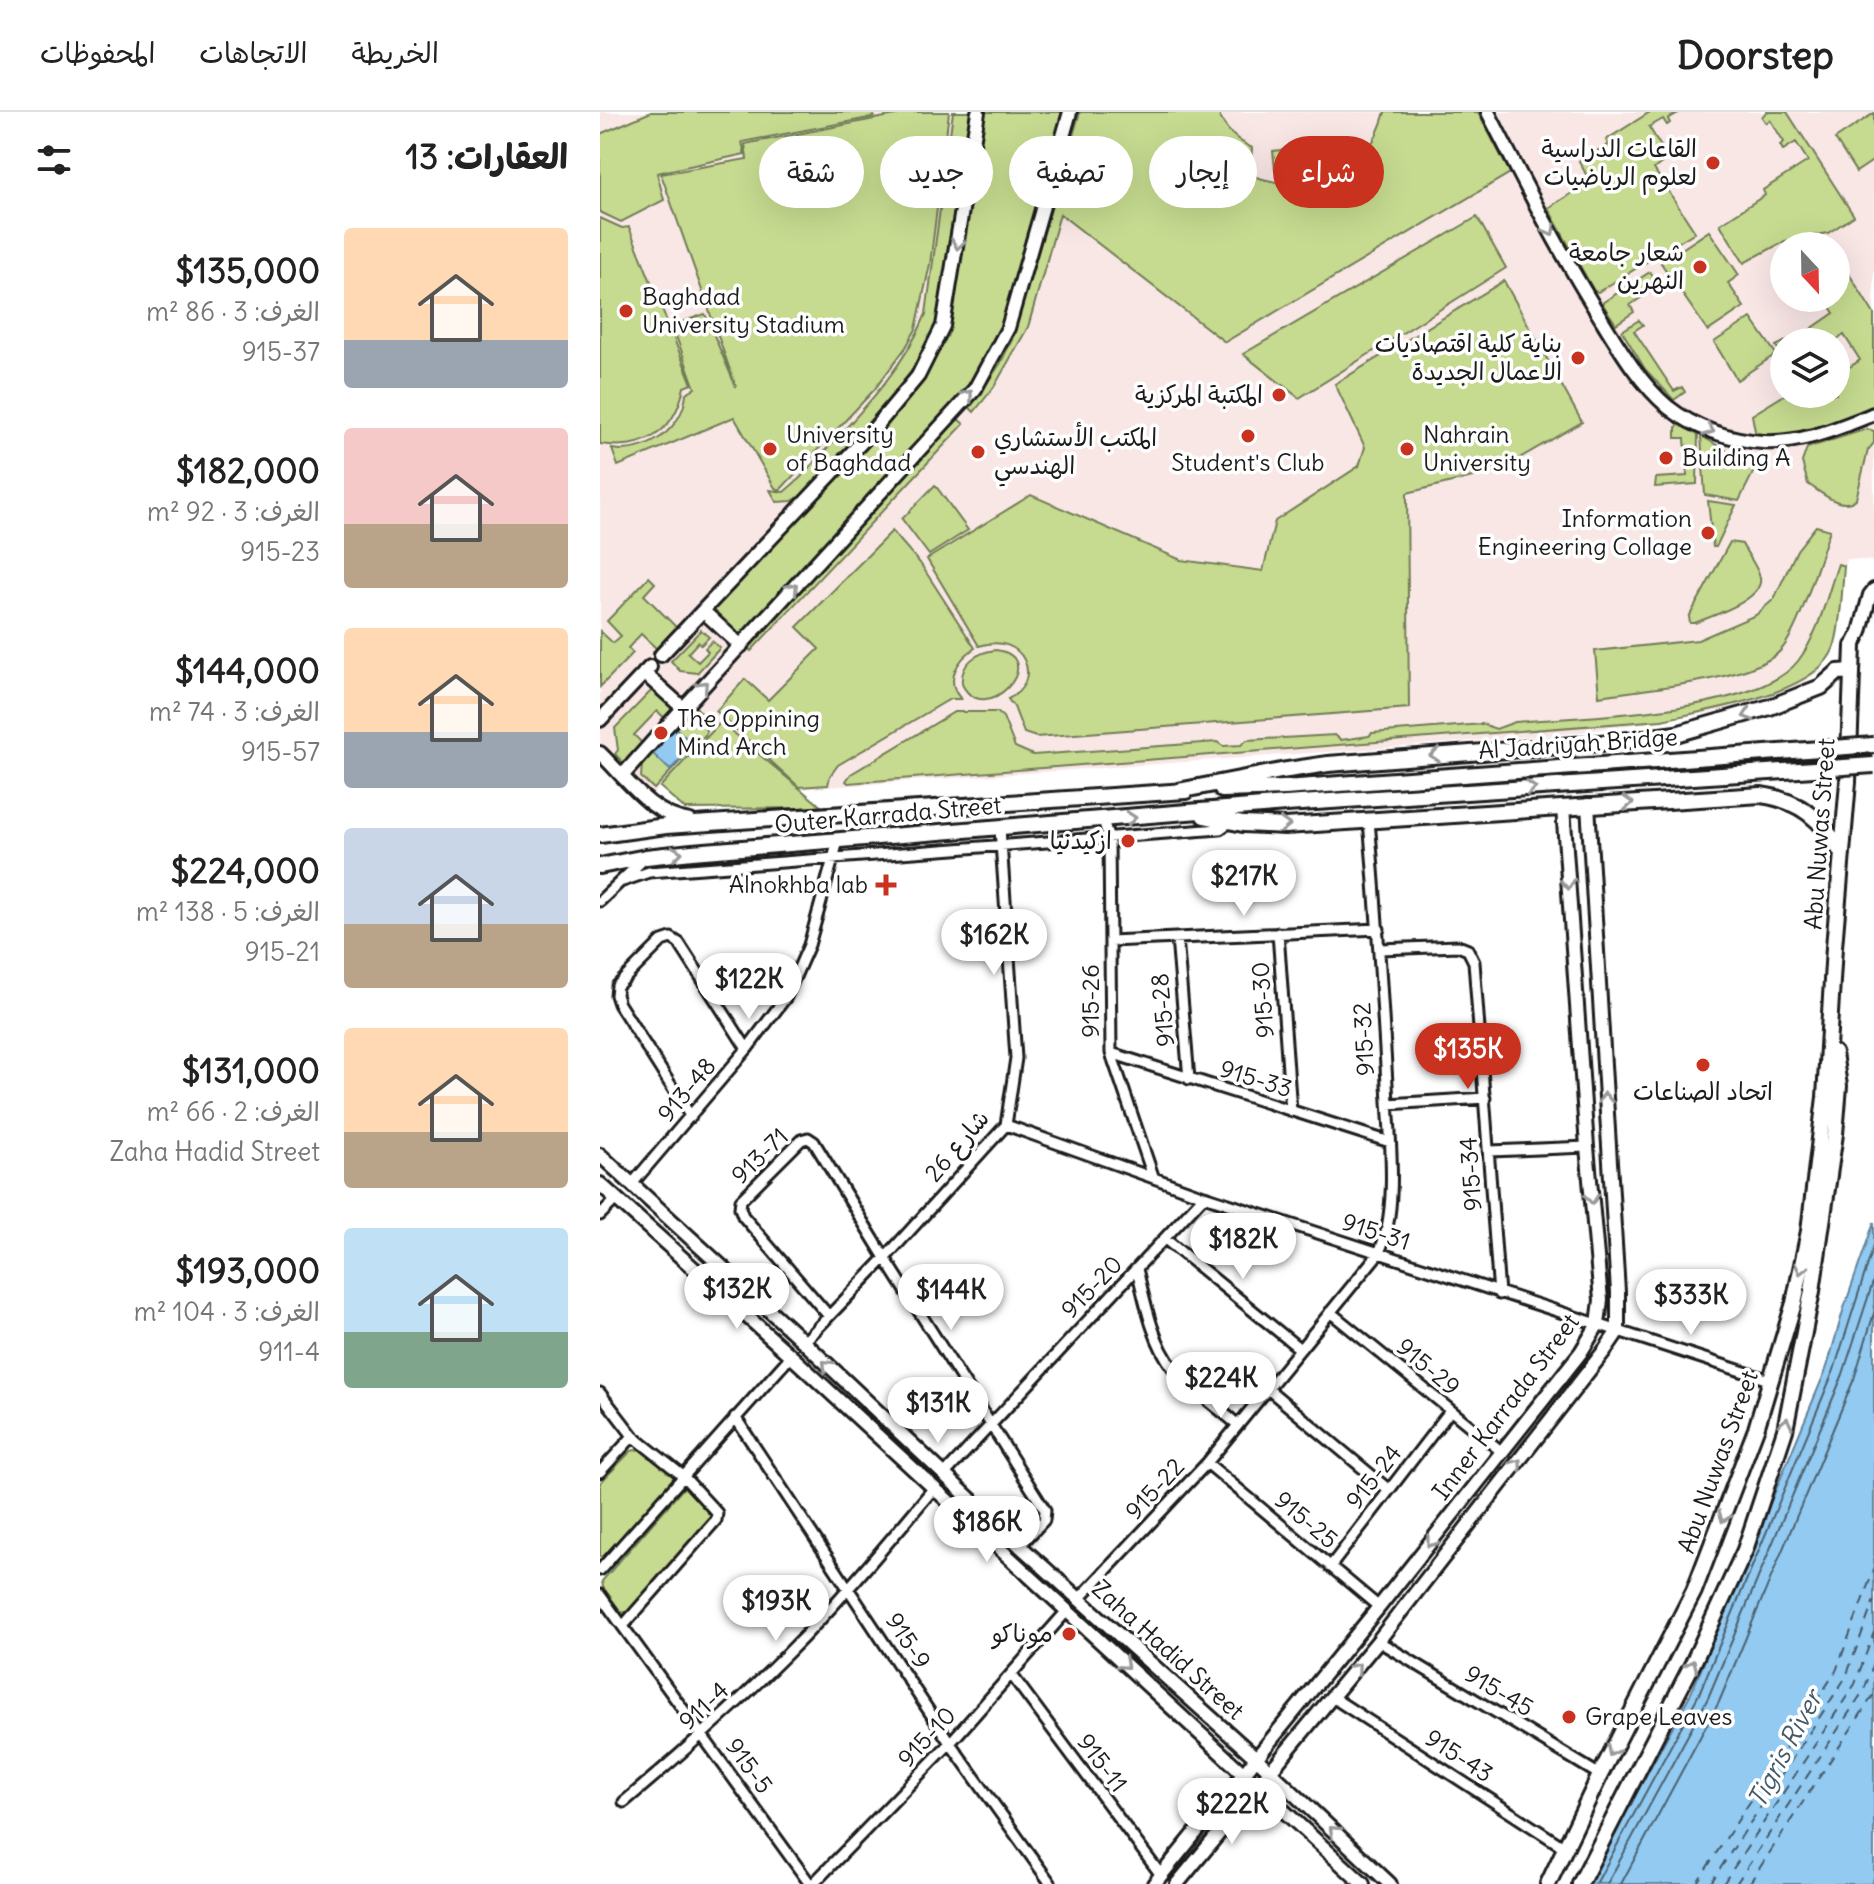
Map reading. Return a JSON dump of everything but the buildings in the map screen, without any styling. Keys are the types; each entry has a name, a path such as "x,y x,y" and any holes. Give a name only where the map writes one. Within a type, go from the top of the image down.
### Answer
{"main road":[{"name":"Abu Nuwas Street","path":"1548,1884 1694,1591 1736,1485 1772,1381 1809,1231 1822,1132 1848,782 1853,646"},
{"path":"1821,687 1853,646"},
{"path":"1178,791 1328,764 1655,737 1744,717 1821,687 1838,672 1852,671"},
{"path":"1821,687 1839,692 1851,707"},
{"name":"Al Jadriyah Bridge","path":"1178,791 1285,788 1874,745"},
{"name":"Al Jadriyah Bridge","path":"1180,813 1874,765"},
{"name":"Outer Karrada Street","path":"600,835 634,829 1178,791"},
{"path":"1180,813 1285,826 1771,796 1791,802 1822,822 1841,852"},
{"name":"Outer Karrada Street","path":"600,866 646,857 1180,813"},
{"name":"Abu Nuwas Street","path":"1580,1884 1693,1663 1745,1550 1785,1430 1812,1291 1835,1134 1839,1086 1830,1025"}],"street":[{"path":"661,655 874,429 918,376 943,326 978,112"},
{"path":"666,727 975,389 1008,328 1070,112"},
{"path":"1488,112 1562,256 1591,304 1641,380 1670,408 1700,427 1734,438 1764,442 1807,438 1874,414"},
{"path":"1853,646 1874,590"},
{"path":"703,611 741,646"},
{"path":"600,720 647,670 683,708"},
{"path":"623,775 655,739"},
{"path":"600,753 641,795 663,811 681,820 713,823"},
{"name":"Inner Karrada Street","path":"1177,1884 1378,1641 1618,1331 1588,805"},
{"name":"Inner Karrada Street","path":"1158,1880 1502,1452 1581,1352 1598,1324 1601,1300 1563,807"},
{"name":"915-26","path":"1103,820 1109,839 1111,1053 1153,1176"},
{"path":"623,881 649,872 1220,829 1231,821"},
{"name":"915-32","path":"1369,821 1379,929 1390,1142 1389,1221 1385,1241 1378,1254"},
{"name":"شارع 26","path":"804,1342 1006,1125 1016,1058 1000,828"},
{"name":"913-48","path":"632,1184 747,1049 786,997 809,945 838,841"},
{"path":"600,901 646,857"},
{"path":"1110,941 1379,929"},
{"name":"915-30","path":"1278,933 1291,1111"},
{"path":"691,1117 619,1004 617,986 662,941 671,938 679,943 747,1049"},
{"name":"915-28","path":"1177,938 1189,1079"},
{"name":"915-34","path":"1380,949 1458,946 1468,950 1474,962 1499,1294"},
{"name":"915-33","path":"1111,1053 1390,1142"},
{"path":"1388,1104 1485,1098"},
{"name":"915-31","path":"1006,1125 1204,1196 1772,1381"},
{"name":"913-71","path":"828,1315 740,1208 741,1200 801,1140 808,1138 814,1142 885,1258"},
{"path":"1490,1151 1587,1147"},
{"name":"Zaha Hadid Street","path":"600,1155 1078,1600 1256,1758 1390,1884"},
{"name":"Zaha Hadid Street","path":"600,1184 1259,1785 1363,1884"},
{"name":"915-20","path":"944,1475 989,1423 1204,1196"},
{"path":"600,1215 616,1199"},
{"path":"1165,1239 1300,1349"},
{"name":"915-22","path":"1078,1600 1207,1463 1378,1254"},
{"path":"885,1258 1047,1515 1020,1546"},
{"path":"1137,1269 1151,1318 1173,1368 1238,1425"},
{"name":"915-29","path":"1330,1312 1502,1452"},
{"path":"602,1565 791,1356"},
{"path":"1268,1389 1389,1490"},
{"path":"600,1393 633,1436 683,1476 717,1513 716,1520 623,1626"},
{"name":"915-24","path":"1330,1567 1450,1411"},
{"name":"915-9","path":"735,1417 950,1743 1051,1884"},
{"path":"600,1472 633,1436"},
{"name":"915-25","path":"1207,1463 1379,1607"},
{"name":"911-4","path":"624,1802 702,1736 789,1653 933,1489"},
{"name":"915-5","path":"600,1595 812,1884"},
{"path":"1066,1612 1078,1600"},
{"name":"915-10","path":"812,1884 950,1743 1066,1612"},
{"name":"915-45","path":"1378,1641 1600,1775"},
{"name":"915-11","path":"1011,1674 1158,1880"},
{"name":"915-43","path":"1332,1697 1565,1848"}],"shaded area":[{"name":"Nahrain University","path":"600,112 1874,112 1874,561 1846,559 1837,645 1820,671 1801,684 1735,707 1703,714 1576,733 799,789 721,723 653,794 600,746"}],"green space":[{"path":"651,112 872,112 874,117 759,136 759,139 742,142 745,154 657,173 664,200 621,222 600,212 600,134"},
{"path":"911,112 949,112 946,136 880,136 880,208 937,208 930,264 916,329 874,390 780,490 775,488 734,417 618,466 612,449 638,448 661,437 678,418 686,393 695,388 672,325 705,314 736,387 661,174 747,159 745,144 759,141 759,208 864,208 864,136 786,136"},
{"path":"953,112 970,112 966,136 950,136"},
{"path":"985,112 1066,112 1059,136 1009,136 1009,208 1038,208 1003,326 971,386 737,638 709,610 917,388 937,353 951,319 969,208 993,208 993,136 981,136"},
{"path":"1080,112 1218,112 1234,136 1149,136 1149,208 1257,208 1257,177 1273,181 1273,208 1384,208 1384,136 1375,136 1385,112 1478,112 1510,173 1225,342 1060,214 1028,327 994,387 974,412 970,408 1000,364 1012,340 1051,208 1133,208 1133,136 1073,136"},
{"path":"1650,112 1680,112 1668,119 1670,123 1667,125 1663,119 1649,127 1668,158 1654,169 1695,232 1598,292 1594,291 1548,208 1590,182 1579,161 1608,145 1606,140"},
{"path":"1766,112 1787,112 1854,216 1830,232 1770,232 1770,249 1744,263 1720,224 1765,195 1763,190 1808,161 1796,142 1783,150 1780,145 1784,142 1770,120 1766,123 1762,117"},
{"path":"1874,113 1874,160 1856,172 1835,139"},
{"path":"940,208 955,208 937,325 907,379 804,494 792,501 777,502 770,490 784,492 853,421 887,381 926,314"},
{"path":"1477,217 1506,268 1299,398 1243,354"},
{"name":"Baghdad University Stadium","path":"600,218 622,228 629,227 692,384 684,387 680,403 665,427 644,441 631,444 600,444"},
{"path":"1709,231 1739,275 1728,283 1744,307 1708,331 1661,263"},
{"path":"1650,272 1659,286 1630,305 1634,312 1616,324 1602,303"},
{"path":"1850,275 1874,314 1874,407 1816,428 1756,436 1752,415 1770,404 1770,408 1850,408 1850,367 1860,360 1850,344 1850,328 1812,328 1833,312 1850,312"},
{"path":"1504,281 1582,422 1497,471 1407,493 1409,708 1036,737 1024,733 1008,699 1019,691 1025,681 1027,670 1024,660 1018,651 1008,645 995,643 979,646 927,559 1031,495 1181,560 1263,571 1275,521 1359,466 1365,447 1335,384"},
{"path":"1751,318 1770,345 1770,358 1737,380 1714,342"},
{"path":"1639,320 1643,325 1634,331 1674,391 1682,387 1685,392 1674,400 1645,369 1622,331"},
{"path":"958,419 964,424 751,651 747,647"},
{"path":"1682,424 1698,432 1697,484 1655,487 1656,478 1687,476 1685,438 1676,438 1676,427"},
{"path":"1867,429 1874,431 1874,443 1868,450 1856,499 1838,502 1808,484 1802,462 1807,448"},
{"path":"1701,436 1756,467 1739,501 1705,495"},
{"path":"935,485 968,530 929,555 902,519"},
{"path":"1708,501 1736,505 1716,547 1713,547"},
{"path":"1816,526 1830,530 1802,610 1788,640 1767,661 1696,682 1599,696 1595,651 1698,640 1756,615 1774,599 1797,550"},
{"path":"892,531 920,563 975,648 963,658 953,678 953,685 961,699 950,699 838,765 828,785 799,787 716,711 745,679 768,700 819,649 797,627"},
{"path":"1730,542 1742,544 1759,574 1759,586 1735,606 1690,623 1689,617"},
{"path":"1838,564 1844,566 1838,629 1834,647 1824,664 1784,689 1705,711 1662,720 846,781 851,774 954,712 997,712 1003,717 1015,747 1033,755 1217,742 1223,746 1241,745 1247,740 1335,735 1341,740 1372,733 1482,724 1496,729 1515,722 1623,714 1708,702 1746,692 1777,679 1798,661 1817,627"},
{"path":"649,577 655,583 644,595 678,629 658,650 641,634 628,648 633,653 600,687 600,631 613,643 621,636 607,621"},
{"path":"701,630 709,637 701,645 698,642 688,653 698,662 708,652 705,648 712,641 720,648 697,673 680,671 671,661"},
{"path":"996,650 1011,656 1017,665 1015,676 997,696 984,699 972,696 962,684 964,670 976,656"},
{"path":"654,688 676,709 667,720 657,711 634,735 644,745 625,765 615,754 618,750 615,728"},
{"path":"694,705 705,717 706,734 654,789 641,777 642,764 650,751 693,745 673,726"},
{"path":"721,722 823,808 685,809 660,787"},
{"path":"640,1449 675,1478 605,1558 600,1556 600,1483 631,1451"},
{"path":"686,1485 713,1514 711,1520 632,1610 622,1613 602,1581"}],"water":[{"path":"673,726 694,745 670,770 650,751"},
{"name":"Tigris River","path":"1874,1222 1874,1878 1871,1884 1587,1884 1692,1691 1827,1367"}],"ferry route":[{"path":"1696,1884 1836,1671 1874,1569"},
{"path":"1710,1884 1846,1677 1874,1600"},
{"path":"1723,1884 1855,1684 1874,1632"},
{"path":"1736,1884 1864,1690 1874,1663"},
{"path":"1749,1884 1874,1694"}],"place":[{"name":"القاعات الدراسية لعلوم الرياضيات","path":"1713,163"},
{"name":"شعار جامعة النهرين","path":"1700,267"},
{"name":"Baghdad University Stadium","path":"626,311"},
{"name":"بناية كلية اقتصاديات الاعمال الجديدة","path":"1578,358"},
{"name":"المكتبة المركزية","path":"1279,395"},
{"name":"Student's Club","path":"1248,436"},
{"name":"University of Baghdad","path":"770,449"},
{"name":"Nahrain University","path":"1407,449"},
{"name":"المكتب الأستشاري الهندسي","path":"978,452"},
{"name":"Building A","path":"1666,458"},
{"name":"Information Engineering Collage","path":"1708,533"},
{"name":"The Oppining Mind Arch","path":"661,733"},
{"name":"ازكيدنيا","path":"1128,841"},
{"name":"Alnokhba lab","path":"886,885"},
{"name":"اتحاد الصناعات","path":"1703,1065"},
{"name":"موناكو","path":"1069,1634"},
{"name":"Grape Leaves","path":"1569,1717"}]}
